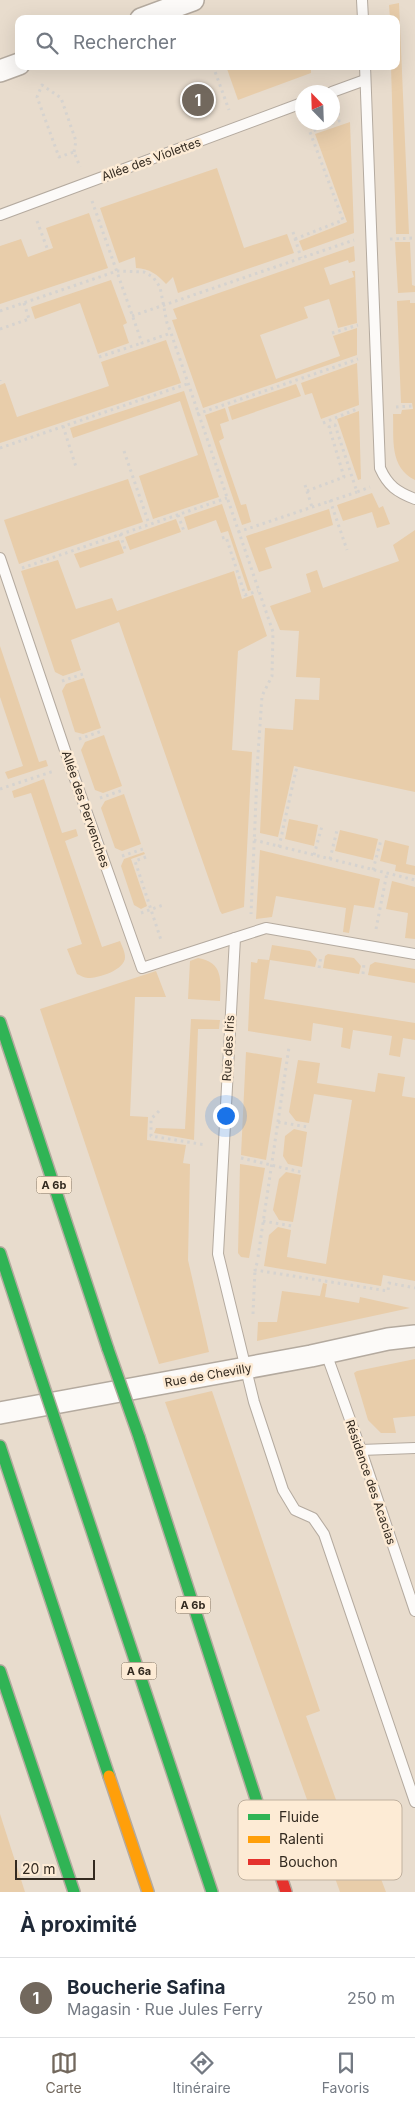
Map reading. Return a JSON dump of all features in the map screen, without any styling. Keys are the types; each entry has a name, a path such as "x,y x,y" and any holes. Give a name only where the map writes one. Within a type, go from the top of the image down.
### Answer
{"highway":[{"name":"A 6b","path":"0,1022 139,1437 256,1800"},
{"name":"A 6a","path":"0,1254 212,1892"},
{"path":"0,1446 148,1892"},
{"path":"0,1671 74,1892"},
{"name":"A 6b","path":"282,1880 286,1892"}],"street":[{"path":"152,15 193,0"},
{"path":"0,71 15,65"},
{"name":"Rue de Chevilly","path":"0,1413 326,1353 388,1339 415,1336"}],"lane":[{"path":"362,0 363,15"},
{"path":"365,70 380,468 385,480 398,493 415,499"},
{"path":"340,90 365,80"},
{"name":"Allée des Violettes","path":"0,215 295,106"},
{"name":"Allée des Pervenches","path":"0,558 142,968 235,938"},
{"path":"235,938 266,928 415,954"},
{"name":"Rue des Iris","path":"235,938 218,1254 254,1402 283,1490 295,1510 313,1518 324,1534 415,1802"},
{"name":"Résidence des Acacias","path":"326,1353 415,1611"},
{"path":"361,1450 415,1448"}],"path":[{"path":"214,70 231,117"},
{"path":"74,152 59,157 38,97 42,85 61,98 76,141 74,152 81,172"},
{"path":"294,239 343,220 310,132 315,130"},
{"path":"91,200 142,343"},
{"path":"31,204 47,248"},
{"path":"293,232 301,258"},
{"path":"132,316 354,240 415,238"},
{"path":"0,310 117,272 144,272 153,276 160,287 165,304 167,323 273,632 272,676 262,696 250,932"},
{"path":"0,329 30,320 24,303"},
{"path":"332,333 361,324"},
{"path":"99,357 171,333"},
{"path":"197,414 350,362"},
{"path":"0,448 188,384"},
{"path":"323,423 362,408"},
{"path":"307,491 344,477 329,427 335,425 357,492"},
{"path":"63,426 76,467"},
{"path":"124,451 149,524"},
{"path":"305,486 312,507"},
{"path":"238,532 371,487"},
{"path":"5,573 227,498"},
{"path":"330,500 347,550"},
{"path":"178,515 184,531"},
{"path":"120,534 126,552"},
{"path":"222,538 226,537 245,595 258,591"},
{"path":"74,677 82,674"},
{"path":"92,734 102,731"},
{"path":"279,847 296,770 300,771"},
{"path":"0,789 44,774"},
{"path":"112,793 123,790"},
{"path":"314,855 322,826"},
{"path":"330,859 338,830"},
{"path":"254,840 415,880"},
{"path":"373,870 381,840"},
{"path":"131,853 143,849"},
{"path":"146,857 135,861 161,940"},
{"path":"373,946 387,874"},
{"path":"134,915 163,905"},
{"path":"258,1257 289,1047"},
{"path":"159,1111 151,1119 151,1136 301,1172"},
{"path":"278,1122 308,1128"},
{"path":"263,1221 292,1226"},
{"path":"257,1263 255,1270 388,1291 389,1283 415,1288"}],"shaded area":[{"path":"399,3 400,15 390,15 389,5"},
{"path":"400,26 409,234 396,234 391,70 400,70"},
{"path":"227,70 311,70 311,73 238,100"},
{"path":"350,122 354,233 303,251 299,241 347,222 315,134 327,130 340,130 340,125"},
{"path":"217,168 244,248 287,234 294,253 178,293 173,277 166,284 153,273 136,268 135,257 119,263 100,208"},
{"path":"89,213 108,268 0,304 0,246 21,239 28,257 53,248 46,228"},
{"path":"395,242 410,242 412,285 415,286 415,292 398,293"},
{"path":"354,246 355,261 349,263 348,260 324,268 330,285 354,277 352,271 355,271 357,323 338,328 329,299 304,307 308,318 260,335 276,379 340,356 333,336 357,328 357,355 203,408 172,320 177,319 173,309"},
{"path":"111,280 127,323 123,325 129,343 98,354 80,303 35,319 31,307"},
{"path":"410,300 410,303 415,303 415,480 401,468 397,460 393,433 393,414 401,414 402,410 413,409 412,403 401,403 397,301"},
{"path":"166,340 181,383 0,443 0,385 5,383 17,417 109,386 101,362"},
{"path":"357,363 359,405 321,419 312,393 305,395 301,383"},
{"path":"296,384 301,396 232,420 228,407"},
{"path":"184,391 219,497 153,519 139,476 198,455 180,401 73,438 70,428"},
{"path":"225,408 229,421 220,424 224,438 219,441 241,505 246,504 251,522 242,525 205,415"},
{"path":"359,411 361,479 358,480 337,419"},
{"path":"128,479 143,522 19,564 4,520"},
{"path":"372,493 379,508 383,506 390,524 377,528 372,512 343,521 337,505"},
{"path":"222,504 251,590 248,591 228,531 221,533 216,520 188,530 184,517"},
{"path":"329,509 333,525 265,548 272,568 259,572 246,536"},
{"path":"176,519 181,532 130,550 125,537"},
{"path":"415,530 415,792 294,766 278,837 260,833 265,728 293,730 295,699 319,700 320,678 296,677 299,631 280,630 270,606 311,592 306,574 317,570 323,588 399,561 393,545"},
{"path":"119,540 124,553 80,568 74,554"},
{"path":"58,560 76,609 112,598 117,611 234,571 242,599 253,595 267,636 238,651 232,750 252,752 244,907 222,914 220,911 119,622 71,640 81,670 63,676 55,672 21,571"},
{"path":"0,646 39,762 46,760 48,766 8,779 5,772 23,766 0,697"},
{"path":"84,678 101,728 83,734 75,732 62,691 66,684"},
{"path":"104,735 122,786 103,793 95,790 81,750 85,742"},
{"path":"44,779 62,833 76,829 78,836 65,841 102,947 120,941 124,951 124,962 121,966 105,975 88,978 77,974 67,949 82,944 31,793 14,798 12,791"},
{"path":"124,794 141,844 122,851 115,848 101,808 105,801"},
{"path":"289,819 318,825 314,846 285,839"},
{"path":"340,830 378,839 373,860 335,851"},
{"path":"385,840 409,846 406,864 415,866 415,875 395,871 396,865 380,861"},
{"path":"260,850 380,879 374,908 354,905 349,933 343,932 346,908 276,896 272,917 256,919"},
{"path":"144,852 145,854 131,859 147,906 141,909 134,905 121,866 124,859"},
{"path":"392,881 415,887 415,939 405,938 408,913 386,909"},
{"path":"272,945 310,951 317,959 315,967 270,960 264,999 415,1023 415,1040 403,1038 400,1057 389,1055 392,1036 353,1030 350,1049 341,1047 343,1028 313,1023 311,1041 248,1031 251,962 257,963 258,959 269,960"},
{"path":"328,954 354,958 361,966 359,974 323,968 325,956"},
{"path":"198,958 212,963 219,973 220,1001 188,999 190,961"},
{"path":"375,962 415,969 415,983 368,975 370,965"},
{"path":"156,971 166,997 135,997 130,1116 148,1117 147,1140 186,1145 183,1163 190,1164 188,1260 209,1352 159,1364 40,1009"},
{"path":"191,1019 220,1020 219,1029 198,1029 194,1140 154,1133 156,1128 185,1129"},
{"path":"246,1052 282,1058 266,1160 241,1155"},
{"path":"298,1060 320,1063 317,1083 375,1092 378,1073 405,1077 402,1096 415,1098 415,1281 383,1275 381,1286 264,1266 269,1235 278,1227 291,1230 287,1257 326,1264 352,1100 314,1094 309,1123 296,1121 289,1112"},
{"path":"294,1129 307,1132 302,1167 288,1164 283,1156 285,1136"},
{"path":"240,1164 265,1168 249,1258 241,1257 238,1253"},
{"path":"286,1172 301,1175 293,1222 279,1220 273,1210 279,1179"},
{"path":"323,1283 327,1284 325,1297 359,1303 360,1297 410,1308 257,1341 258,1322 277,1322 282,1291 320,1296"},
{"path":"415,1359 415,1416 393,1418 396,1433 381,1433 368,1420 354,1373"},
{"path":"212,1391 320,1711 306,1716 336,1800 307,1800 165,1402"},
{"path":"0,1814 25,1892 0,1892"},
{"path":"336,1880 381,1880 386,1892 340,1892"}],"traffic: fast":[{"path":"0,1022 108,1349"},
{"path":"0,1253 36,1363"},
{"path":"108,1349 139,1437"},
{"path":"36,1363 65,1450"},
{"path":"139,1437 256,1800"},
{"path":"0,1446 109,1776"},
{"path":"65,1450 212,1892"},
{"path":"0,1671 74,1892"}],"traffic: slow":[{"path":"109,1776 148,1892"}],"traffic: jam":[{"path":"282,1880 286,1892"}],"place":[{"name":"Boucherie Safina","path":"198,100"}]}
